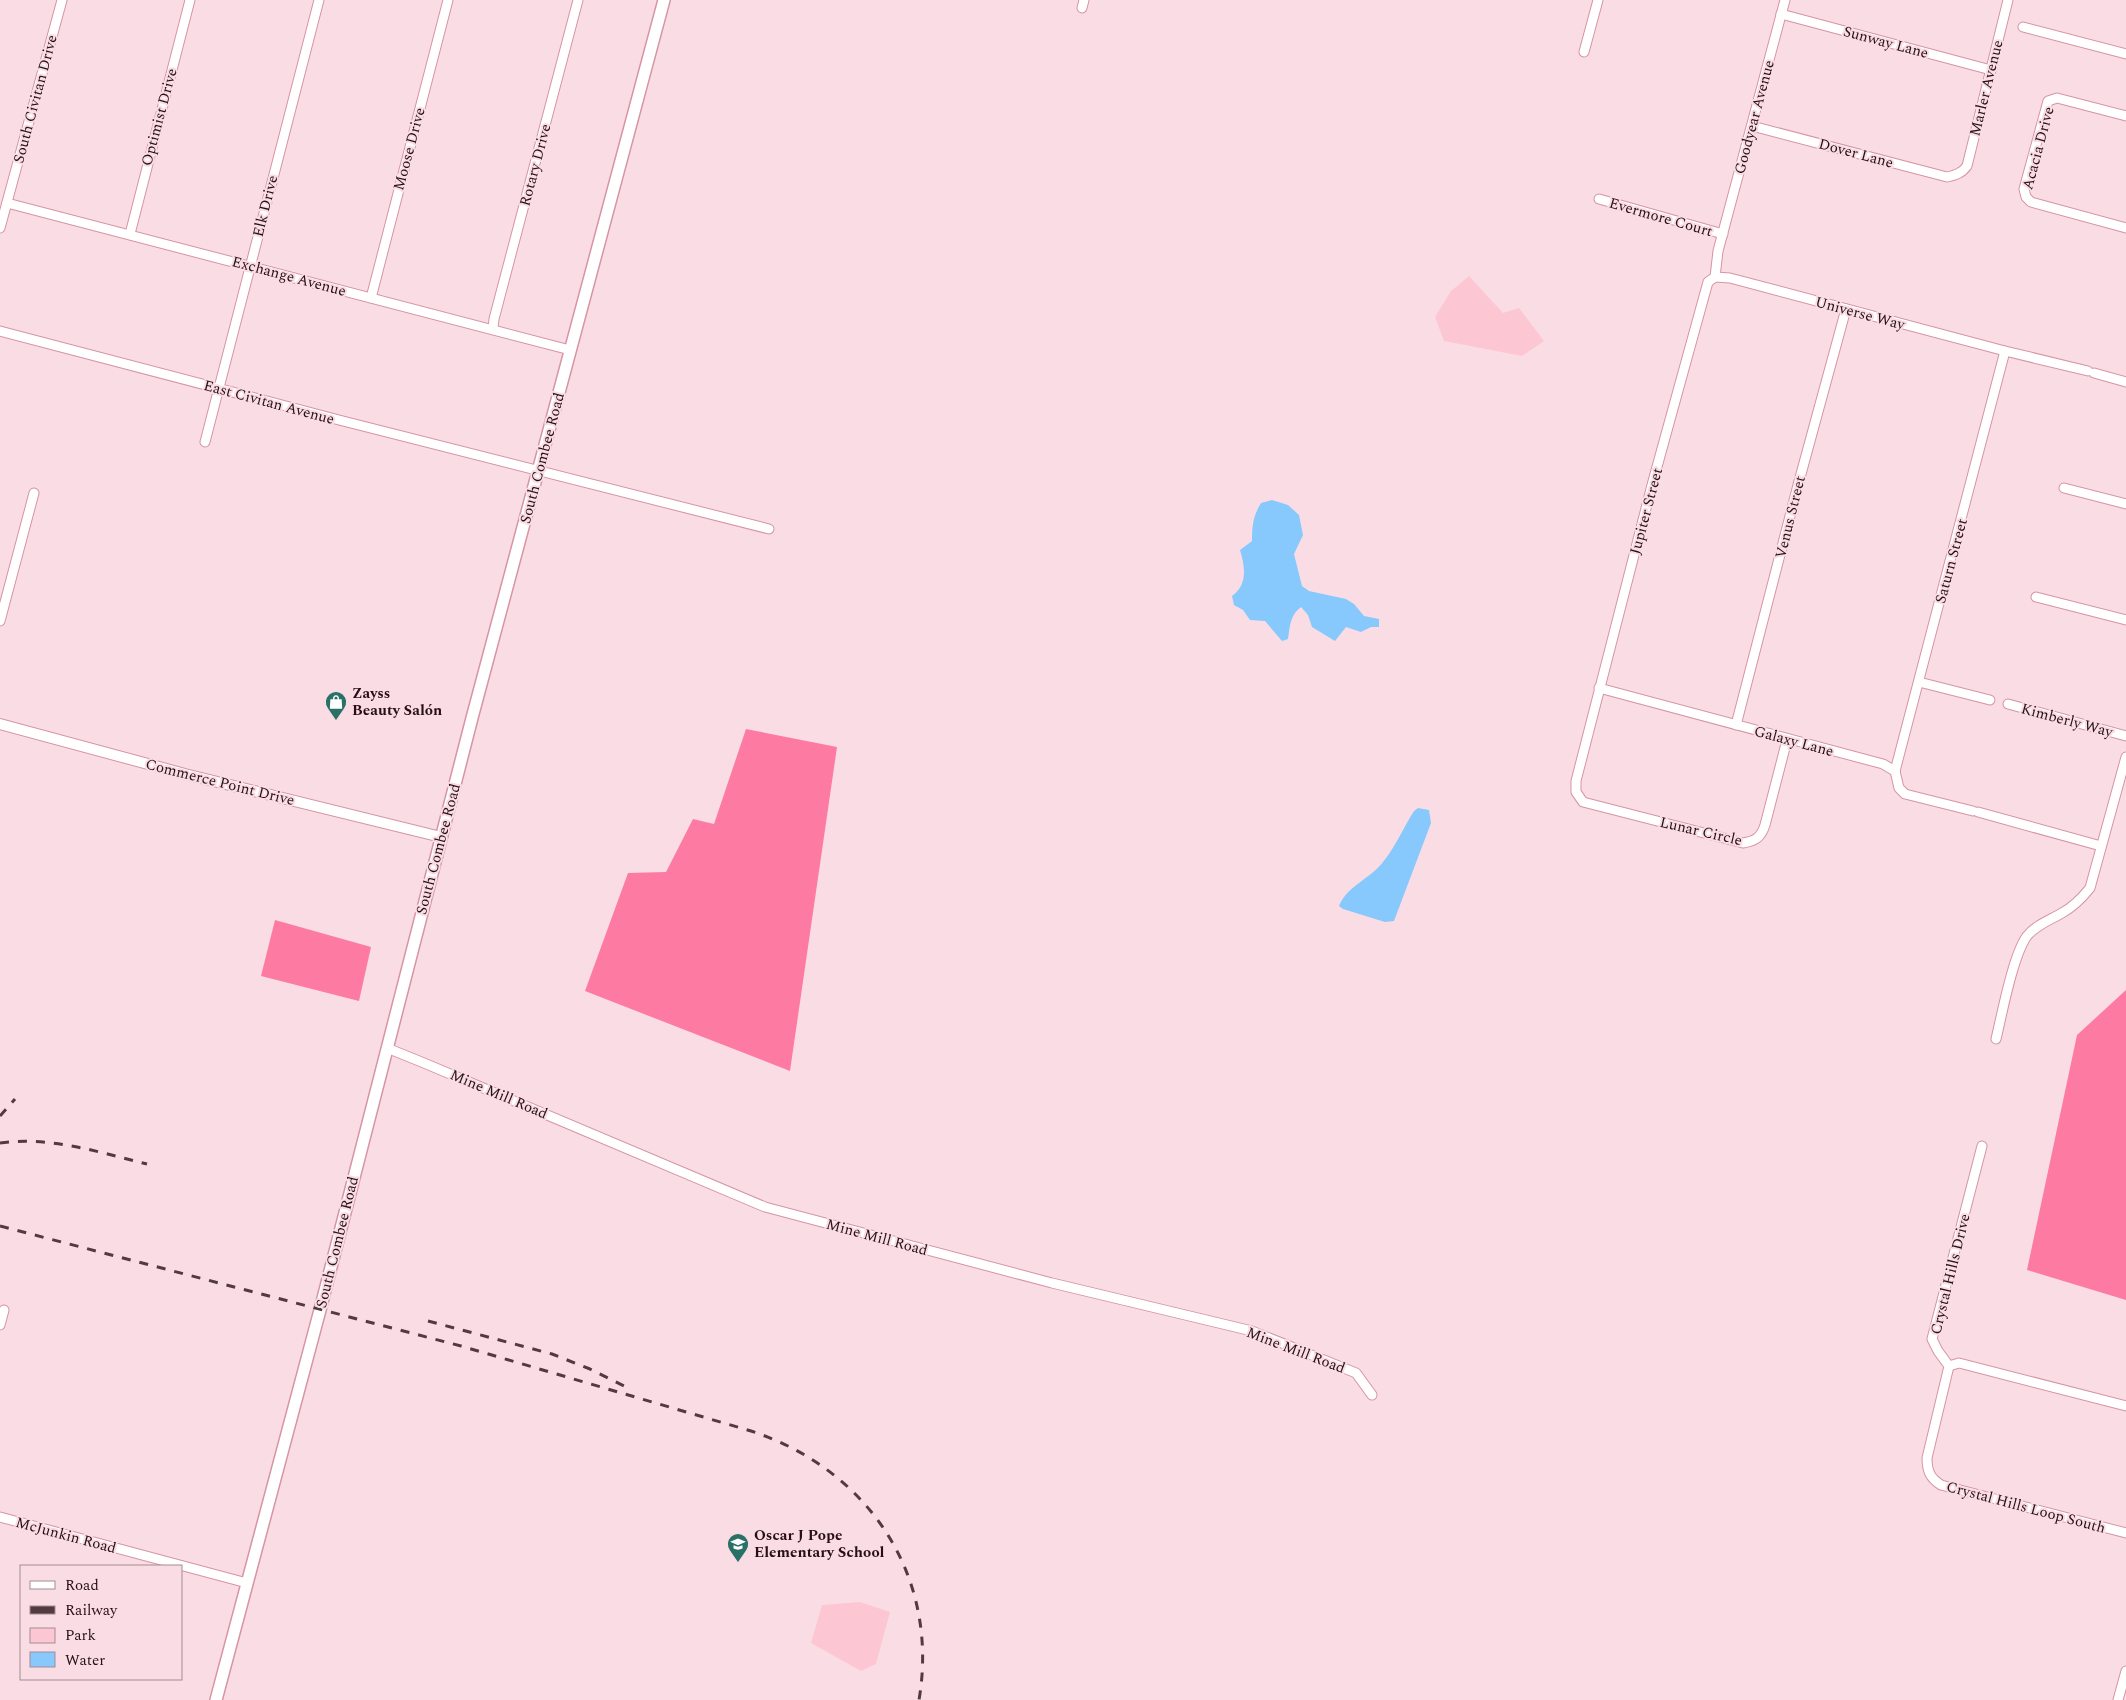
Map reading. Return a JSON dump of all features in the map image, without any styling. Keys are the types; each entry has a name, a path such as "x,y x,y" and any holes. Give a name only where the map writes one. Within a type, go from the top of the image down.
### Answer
{"main road":[{"name":"South Combee Road","path":"216,1700 441,837 664,0"}],"street":[{"name":"South Civitan Drive","path":"0,228 62,0"},
{"name":"Optimist Drive","path":"130,234 190,0"},
{"name":"Elk Drive","path":"205,442 252,267 253,253 319,0"},
{"name":"Moose Drive","path":"371,298 448,0"},
{"name":"Rotary Drive","path":"493,329 494,319 578,0"},
{"path":"1584,52 1598,0"},
{"name":"Goodyear Avenue","path":"1723,234 1785,0"},
{"name":"Marler Avenue","path":"1959,173 1967,166 2008,0"},
{"name":"Sunway Lane","path":"1781,14 1991,70"},
{"path":"2023,27 2126,54"},
{"name":"Acacia Drive","path":"2126,116 2057,98 2052,100 2046,106 2024,189 2026,197 2031,202 2126,228"},
{"name":"Dover Lane","path":"1752,126 1947,177 1959,173"},
{"name":"Evermore Court","path":"1599,199 1723,234"},
{"name":"Exchange Avenue","path":"7,203 570,350"},
{"name":"Jupiter Street","path":"1576,792 1576,781 1599,688 1700,309 1708,282 1714,277 1723,234"},
{"name":"Universe Way","path":"1714,277 1730,278 2126,382"},
{"name":"Venus Street","path":"1736,725 1846,309"},
{"name":"East Civitan Avenue","path":"0,331 769,529"},
{"name":"Saturn Street","path":"1895,771 2005,351"},
{"path":"2064,488 2126,504"},
{"path":"0,621 34,493"},
{"path":"2036,596 2126,620"},
{"path":"1919,682 1990,700"},
{"name":"Galaxy Lane","path":"1599,688 1787,740 1883,764 1895,771"},
{"name":"Kimberly Way","path":"2008,704 2126,736"},
{"name":"Commerce Point Drive","path":"0,724 185,774 441,837"},
{"name":"Lunar Circle","path":"1576,792 1583,802 1743,843 1754,841 1762,834 1765,826 1787,740"},
{"path":"1996,1039 2018,956 2027,936 2042,923 2079,902 2090,888 2126,757"},
{"path":"1895,771 1899,788 1905,794 2101,846"},
{"name":"Mine Mill Road","path":"387,1048 765,1207 1070,1288 1252,1331 1356,1373 1372,1395"},
{"name":"Crystal Hills Drive","path":"1949,1366 1932,1339 1982,1146"},
{"path":"0,1325 4,1310"},
{"path":"1949,1366 1959,1363 2126,1406"},
{"name":"Crystal Hills Loop South","path":"1949,1366 1927,1458 1927,1468 1930,1475 1941,1485 2126,1533"},
{"name":"McJunkin Road","path":"0,1518 179,1565"},
{"name":"McJunkin Road","path":"182,1566 247,1583"},
{"path":"2118,1700 2126,1671"}],"green space":[{"path":"1469,276 1503,313 1519,308 1544,341 1522,356 1444,341 1435,317 1451,291"},
{"path":"860,1602 890,1612 876,1664 861,1671 811,1643 822,1605"}],"shaded area":[{"path":"746,729 837,747 790,1071 585,991 628,873 666,872 693,819 714,824"},
{"path":"275,920 371,947 359,1001 261,976"},
{"path":"2126,990 2126,1300 2027,1270 2077,1035"}],"water":[{"path":"1272,500 1288,505 1299,515 1303,535 1294,554 1302,586 1309,591 1346,599 1354,604 1364,616 1379,619 1379,627 1371,627 1361,632 1346,627 1335,641 1312,627 1308,615 1301,607 1293,617 1288,639 1282,641 1265,621 1250,620 1243,610 1234,605 1232,596 1241,586 1244,575 1240,550 1252,541 1256,512 1261,503"},
{"path":"1418,808 1429,810 1431,823 1394,921 1385,922 1343,909 1339,906 1347,893 1383,862 1414,811"}],"railway":[{"path":"0,1116 15,1099"},
{"path":"0,1143 19,1141 56,1143 147,1164"},
{"path":"0,1226 461,1346 751,1431 793,1448 830,1472 861,1500 887,1533 906,1570 918,1611 923,1654 919,1700"},
{"path":"428,1321 552,1354 590,1369 630,1389"}],"place":[{"name":"Zayss Beauty Salón","path":"336,721"},
{"name":"Oscar J Pope Elementary School","path":"738,1563"}]}
